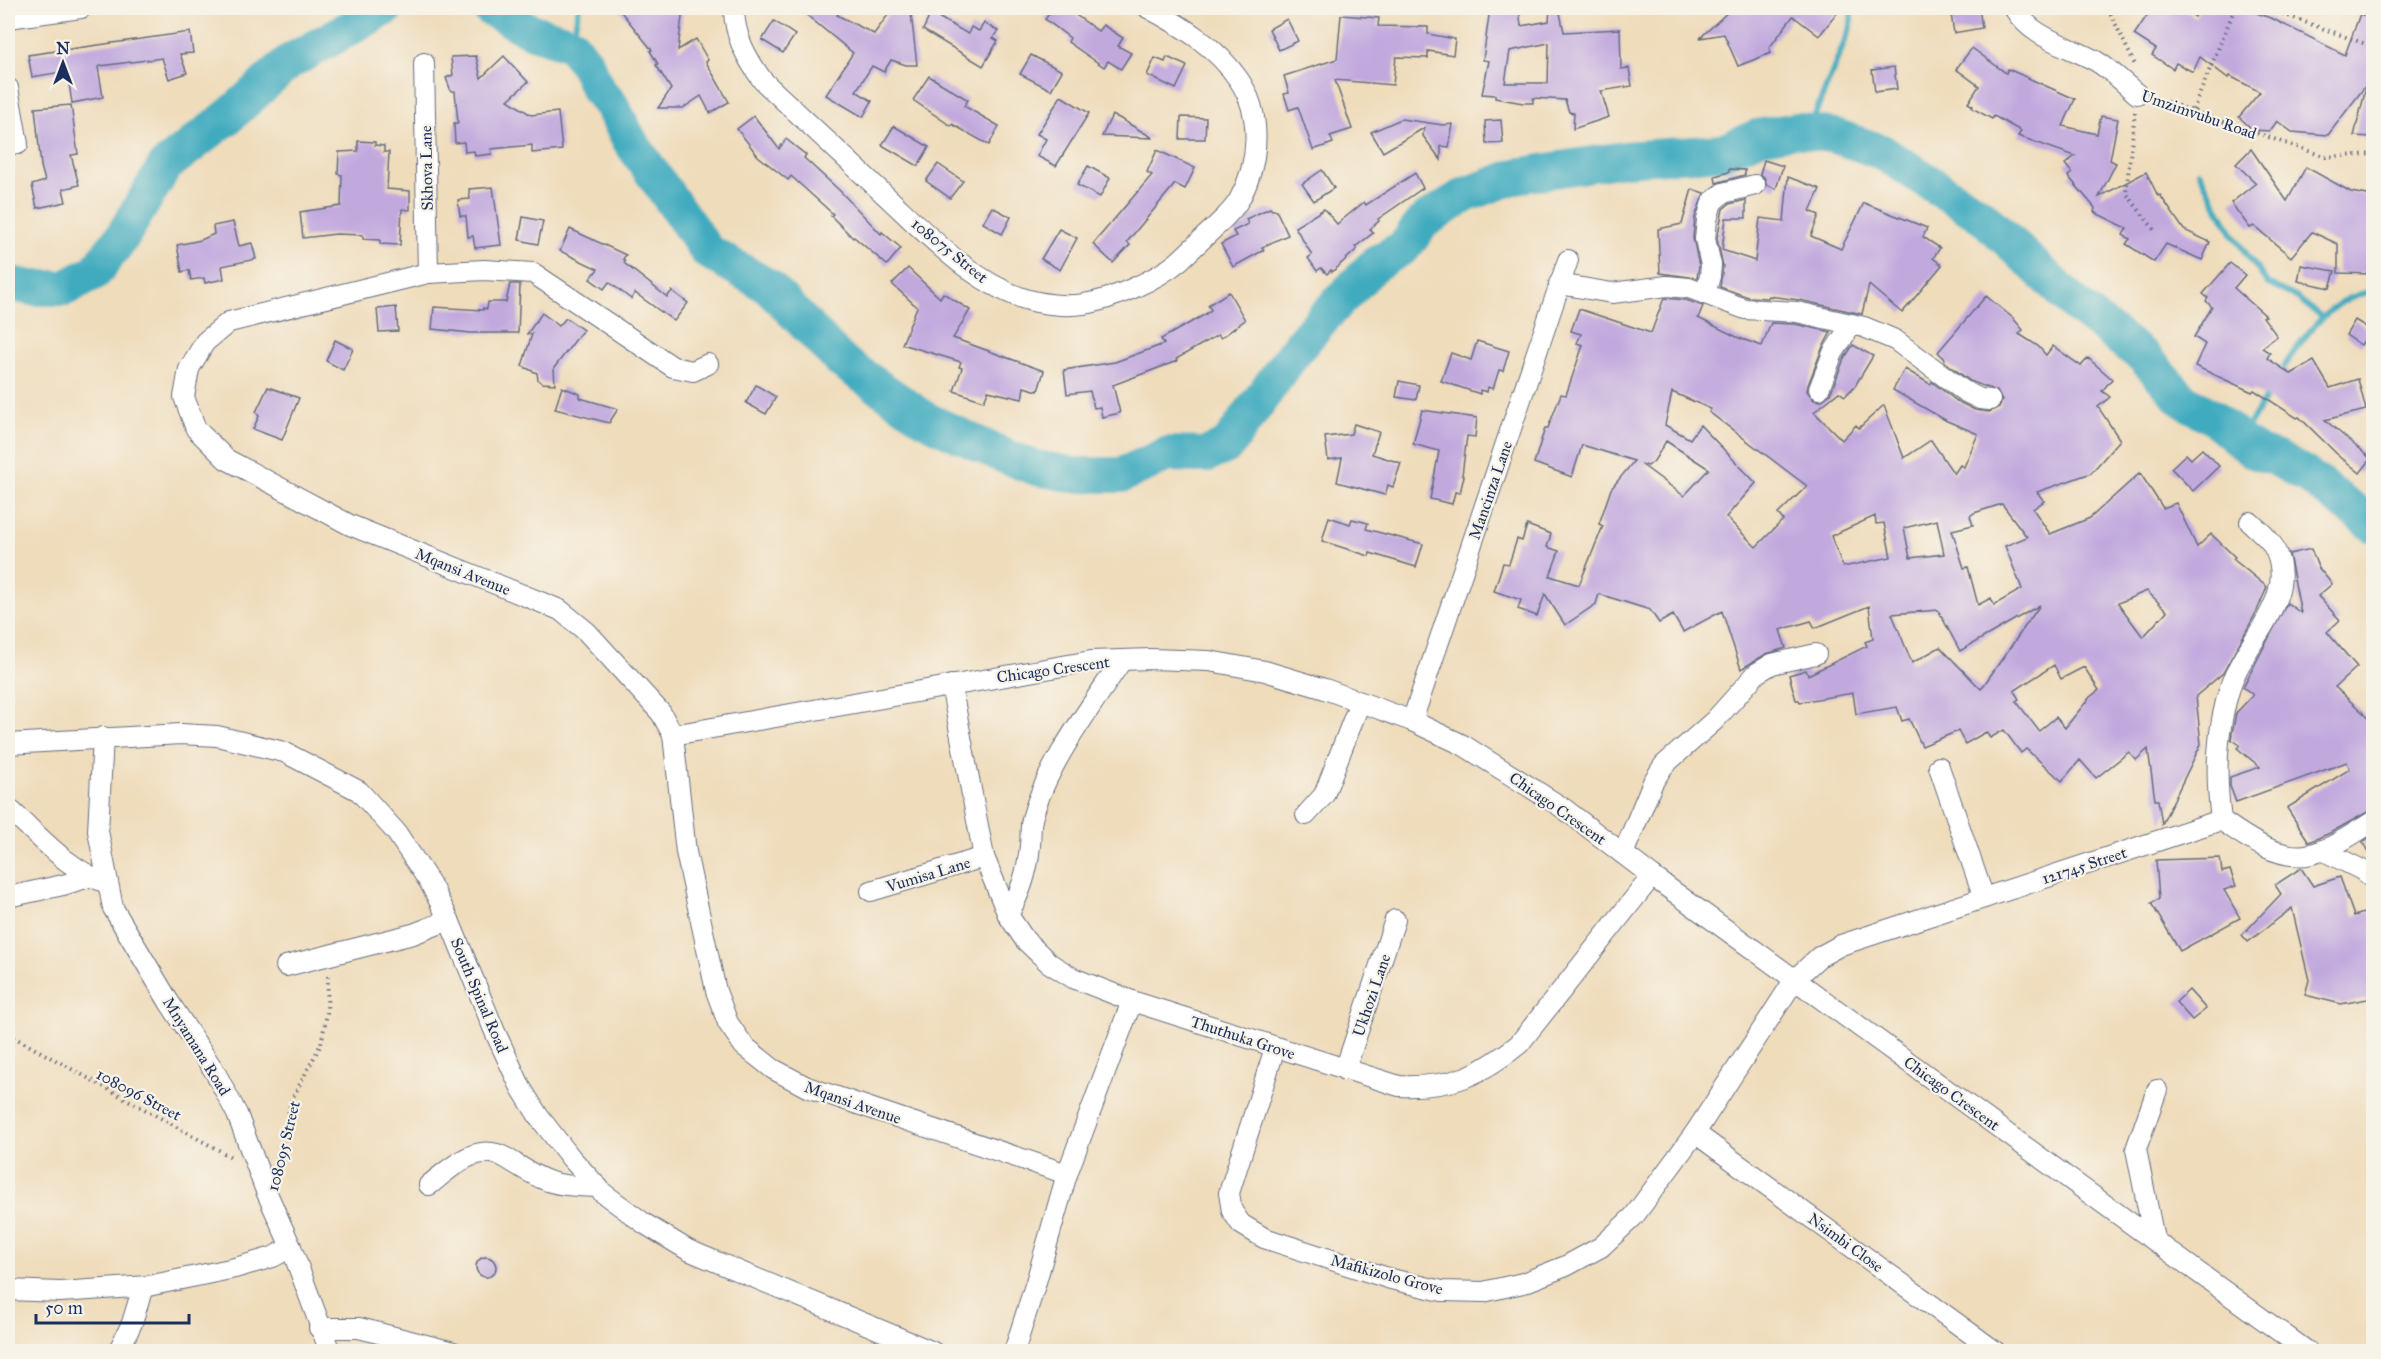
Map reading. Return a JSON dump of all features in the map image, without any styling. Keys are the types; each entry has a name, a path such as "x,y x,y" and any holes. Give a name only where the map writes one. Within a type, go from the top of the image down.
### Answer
{"street":[{"path":"8,18 50,10 81,8"},
{"name":"108075 Street","path":"734,8 744,56 763,81 912,220 976,276 1024,298 1052,304 1084,304 1140,284 1177,263 1238,202 1253,161 1257,142 1255,127 1249,101 1240,80 1215,51 1183,26 1148,8"},
{"name":"Umzimvubu Road","path":"2014,8 2022,21 2033,31 2098,62 2137,94"},
{"name":"Skhova Lane","path":"424,63 428,273"},
{"path":"8,88 18,144"},
{"path":"1705,294 1711,265 1706,239 1707,220 1712,202 1723,193 1755,184"},
{"name":"Mancinza Lane","path":"1412,721 1568,260"},
{"name":"Mqansi Avenue","path":"708,364 693,371 673,367 533,273 484,270 428,273 229,322 205,342 189,369 184,397 196,429 226,459 350,525 560,610 587,632 661,713 673,735 686,852 716,991 728,1023 744,1046 773,1069 807,1087 1067,1174"},
{"path":"1559,284 1606,293 1667,286 1689,288 1745,309 1784,310 1852,324 1895,340 1964,391 1980,399 1990,400"},
{"path":"1818,389 1833,353 1852,324"},
{"path":"2250,522 2272,545 2281,568 2277,600 2236,672 2223,716 2217,747 2221,820 2254,841 2285,854 2309,855 2333,846 2373,821"},
{"path":"1623,854 1653,782 1664,765 1715,720 1757,673 1772,664 1816,654"},
{"name":"Chicago Crescent","path":"673,735 1091,661 1151,659 1209,661 1265,672 1412,721 1473,751 1563,808 1652,876 2308,1352"},
{"path":"1008,915 1022,889 1030,847 1032,820 1044,785 1073,734 1122,660"},
{"name":"Thuthuka Grove","path":"951,685 984,857 1008,915 1025,940 1049,963 1073,978 1132,1000 1275,1048 1399,1086 1429,1087 1461,1079 1492,1065 1519,1044 1652,876"},
{"path":"1306,815 1324,795 1360,702"},
{"name":"South Spinal Road","path":"8,744 103,737 182,734 217,736 284,752 359,791 396,832 430,883 449,920 495,1032 521,1088 539,1117 598,1187 645,1224 688,1250 933,1352"},
{"name":"Mnyamana Road","path":"103,737 98,880 169,1002 215,1072 237,1114 291,1247 319,1328 330,1352"},
{"path":"1939,766 1984,898"},
{"path":"8,808 71,865 98,880"},
{"name":"121745 Street","path":"1795,979 1818,957 1841,945 2221,820"},
{"path":"2322,850 2362,870 2373,880"},
{"name":"Vumisa Lane","path":"871,891 984,857"},
{"path":"8,897 98,880"},
{"path":"286,966 413,934 449,920"},
{"name":"Ukhozi Lane","path":"1345,1070 1395,920"},
{"name":"Mafikizolo Grove","path":"1275,1048 1229,1193 1232,1210 1241,1224 1263,1238 1391,1279 1442,1291 1483,1292 1523,1283 1566,1266 1601,1247 1634,1216 1695,1133 1795,979"},
{"path":"1014,1352 1067,1174 1132,1000"},
{"path":"2154,1239 2136,1149 2157,1090"},
{"name":"Nsimbi Close","path":"1695,1133 1996,1352"},
{"path":"429,1185 458,1162 477,1153 489,1152 504,1156 552,1183 598,1187"},
{"path":"8,1290 60,1292 143,1287 235,1268 273,1257 291,1247"},
{"path":"118,1352 132,1323 143,1287"},
{"path":"319,1328 359,1328 453,1352"}],"path":[{"path":"2108,8 2136,67 2137,94 2126,193 2156,232"},
{"path":"2193,110 2235,8"},
{"path":"2266,8 2373,46"},
{"name":"Umzimvubu Road","path":"2137,94 2165,100 2325,158 2373,154"},
{"name":"108095 Street","path":"270,1199 291,1101 321,1044 327,1013 328,955"},
{"name":"108096 Street","path":"8,1035 164,1122 260,1172"}],"building":[{"path":"618,8 683,8 678,50 696,39 708,60 706,62 729,102 710,113 701,96 683,108 658,108 671,89 656,65 658,64 650,51 652,50"},
{"path":"798,8 843,8 837,15 874,34 893,8 903,8 911,13 917,65 906,65 891,60 884,72 872,66 856,91 872,101 863,117 826,95 853,53"},
{"path":"1054,8 1066,8 1098,31 1103,25 1123,38 1118,46 1131,53 1121,69 1108,61 1104,67 1068,42 1070,38 1045,19"},
{"path":"1490,8 1519,8 1521,26 1549,21 1550,8 1559,8 1564,32 1620,29 1621,69 1629,68 1632,86 1601,91 1609,117 1573,129 1574,113 1569,112 1565,100 1533,98 1533,103 1523,103 1495,98 1495,95 1482,94 1489,61 1483,60","holes":["1549,43 1548,83 1505,83 1510,51"]},
{"path":"1732,8 1841,8 1819,36 1793,16 1769,48 1771,53 1738,66 1724,34 1700,38"},
{"path":"1950,8 1979,8 1982,28 1954,33"},
{"path":"2152,8 2182,8 2195,17 2200,8 2243,8 2273,19 2345,55 2360,14 2373,18 2373,76 2369,82 2373,83 2373,137 2354,136 2367,84 2328,135 2292,132 2277,121 2270,131 2253,130 2239,117 2260,92 2230,76 2228,78 2200,57 2193,72 2176,63 2173,69 2152,55 2156,49 2134,35"},
{"path":"931,13 968,34 971,27 979,31 984,23 998,31 993,38 998,41 983,66 923,30"},
{"path":"1341,15 1379,18 1378,26 1428,27 1428,34 1455,39 1453,55 1428,51 1428,58 1396,57 1393,85 1335,80 1352,129 1330,136 1333,143 1313,150 1298,107 1289,110 1284,94 1289,93 1284,76 1337,59"},
{"path":"1287,19 1298,41 1279,50 1269,29"},
{"path":"774,21 795,35 783,53 762,40"},
{"path":"190,32 193,53 180,54 187,73 169,79 162,58 100,66 98,67 103,97 72,103 67,71 32,77 28,55"},
{"path":"1972,48 2006,73 2008,69 2075,99 2063,126 2097,134 2101,116 2118,119 2110,160 2116,163 2099,197 2146,172 2158,196 2160,195 2184,230 2210,242 2202,260 2166,244 2154,262 2126,244 2130,239 2123,235 2127,228 2094,212 2095,208 2068,176 2072,173 2065,164 2075,156 2018,136 2021,131 1994,116 1992,119 1972,108 1973,106 1968,103 1979,86 1956,69"},
{"path":"1031,55 1062,71 1051,90 1020,74"},
{"path":"476,56 481,78 504,56 528,82 508,100 531,115 558,112 562,150 532,153 532,145 491,149 492,154 475,156 474,151 465,152 464,142 455,143 454,123 458,123 455,91 451,91 446,78 453,75 451,57"},
{"path":"1167,57 1187,66 1176,89 1147,75 1155,58 1165,62"},
{"path":"1894,67 1897,89 1875,92 1872,70"},
{"path":"929,76 968,100 964,106 999,126 989,145 952,124 951,126 913,100"},
{"path":"1061,96 1089,113 1056,166 1037,156 1046,139 1037,134"},
{"path":"71,105 78,154 71,155 79,185 63,189 66,202 37,208 32,185 45,181 41,166 35,108"},
{"path":"1112,115 1119,118 1153,138 1102,136"},
{"path":"754,116 779,149 786,139 806,155 804,158 839,190 881,234 882,232 901,248 887,265 853,238 831,216 833,214 791,176 788,180 758,156 737,129"},
{"path":"1181,117 1206,118 1205,139 1180,139"},
{"path":"1401,119 1443,125 1453,124 1449,147 1441,146 1441,160 1423,136 1424,128 1383,152 1371,132"},
{"path":"1501,120 1503,143 1486,144 1485,121"},
{"path":"894,126 929,147 918,166 882,145"},
{"path":"358,141 375,142 375,145 384,146 384,152 389,152 387,189 410,191 410,210 402,209 400,245 380,244 380,240 363,239 363,235 336,234 303,238 300,212 341,206 342,175 338,174 339,152 358,151"},
{"path":"2251,149 2287,201 2306,167 2351,192 2373,196 2373,274 2338,273 2338,244 2312,232 2291,257 2254,226 2250,228 2231,203 2256,183 2236,164"},
{"path":"1157,150 1195,168 1185,189 1175,184 1127,242 1130,245 1113,263 1093,244 1152,175 1147,172"},
{"path":"1764,160 1783,166 1776,189 1767,185 1760,174"},
{"path":"938,164 963,181 950,198 926,181"},
{"path":"1088,166 1110,178 1100,197 1077,185"},
{"path":"1729,169 1745,170 1745,175 1716,183 1715,176 1729,172"},
{"path":"1322,170 1334,188 1314,201 1302,184"},
{"path":"1415,173 1423,188 1378,219 1379,221 1370,229 1373,233 1355,247 1357,249 1332,272 1331,270 1327,274 1321,268 1317,271 1308,258 1312,255 1295,227 1324,209 1337,224 1364,202 1366,205"},
{"path":"1788,177 1820,189 1810,211 1819,215 1811,236 1841,249 1864,203 1927,228 1923,237 1940,248 1933,258 1942,265 1902,313 1869,285 1862,314 1799,300 1769,296 1768,298 1748,297 1720,287 1723,266 1717,238 1723,209 1729,204 1746,200 1746,218 1726,218 1722,250 1755,261 1760,218 1784,221"},
{"path":"493,187 501,245 475,248 473,236 468,237 466,216 460,216 458,200 470,199 469,189"},
{"path":"1692,189 1704,193 1695,217 1693,238 1699,266 1697,278 1660,273 1658,229 1682,224"},
{"path":"992,207 1011,217 1002,234 983,223"},
{"path":"1270,208 1276,210 1288,235 1262,247 1264,250 1233,267 1221,244 1236,236 1233,231 1248,224 1246,219"},
{"path":"523,217 543,221 538,244 519,240"},
{"path":"233,222 239,246 252,243 256,259 222,266 224,279 205,283 204,278 191,280 189,270 182,272 177,245 201,240 214,234 213,226"},
{"path":"570,229 626,255 623,259 624,263 667,297 672,291 688,303 674,321 635,293 631,299 609,282 604,289 590,279 598,269 560,251"},
{"path":"1059,229 1077,238 1060,270 1041,259"},
{"path":"2230,263 2245,275 2234,288 2266,316 2263,317 2277,336 2262,348 2270,353 2267,358 2291,374 2314,361 2330,388 2358,379 2366,410 2325,420 2371,459 2360,473 2299,417 2297,418 2254,390 2252,392 2195,366 2205,344 2194,337 2212,307 2206,301 2208,298 2203,294"},
{"path":"2301,265 2335,271 2330,288 2298,281"},
{"path":"908,268 940,298 943,293 970,310 953,338 1044,371 1038,391 1024,387 1022,399 988,391 984,401 954,391 962,368 959,367 961,362 902,344 917,307 892,284"},
{"path":"510,284 520,284 518,333 471,333 432,329 434,307 487,309 488,302 506,302"},
{"path":"1229,292 1245,320 1221,338 1218,335 1176,359 1177,361 1113,385 1120,413 1102,417 1100,407 1094,408 1090,391 1067,394 1064,370 1115,362 1164,344 1161,339 1204,315 1211,310 1208,305"},
{"path":"1986,296 2013,318 2023,330 2019,334 2038,346 2046,355 2053,346 2081,366 2088,358 2112,379 2102,391 2110,397 2098,407 2120,440 2091,473 2037,492 2044,501 2033,509 2050,534 2090,518 2140,473 2163,508 2176,503 2197,547 2211,534 2235,557 2233,559 2267,587 2257,611 2223,673 2196,696 2201,744 2162,824 2158,800 2155,800 2148,749 2136,760 2129,752 2096,778 2080,760 2062,781 2026,749 2021,753 2004,730 1990,738 1986,732 1965,744 1958,731 1922,746 1909,719 1902,721 1897,707 1856,714 1853,693 1800,702 1796,700 1789,675 1806,670 1808,675 1867,646 1865,642 1873,639 1869,606 1815,628 1811,621 1780,630 1786,648 1766,654 1741,669 1722,611 1683,632 1673,615 1659,623 1650,610 1599,594 1596,604 1565,625 1545,594 1537,616 1518,609 1521,600 1494,591 1503,563 1509,564 1517,539 1522,541 1527,525 1551,534 1547,547 1559,551 1550,576 1579,585 1603,526 1599,524 1611,489 1634,461 1582,445 1572,477 1534,463 1545,428 1548,428 1561,394 1566,395 1583,345 1577,343 1581,334 1571,331 1579,309 1651,333 1664,298 1686,300 1703,306 1698,318 1739,338 1762,346 1771,323 1795,324 1831,332 1808,385 1807,391 1814,400 1821,401 1830,394 1844,359 1853,345 1873,356 1855,386 1845,396 1839,392 1814,412 1842,440 1856,425 1859,428 1884,405 1904,458 1931,440 1954,474 1960,465 1964,467 1978,434 1947,421 1893,390 1905,369 1930,384 1932,382 1957,401 1975,410 1989,412 1999,407 2002,401 1997,391 1970,381 1944,361 1945,359 1938,352","holes":["1672,392 1711,409 1709,412 1807,486 1778,514 1783,520 1756,547 1726,517 1756,483 1700,425 1690,439 1665,425","1666,441 1709,469 1684,496 1641,464 1648,466 1654,461","2002,504 2027,537 2005,546 2022,589 1994,605 1991,598 1978,605 1968,567 1964,568 1952,530 1973,525 1970,516","1875,516 1876,524 1884,523 1891,557 1843,567 1831,536","1937,520 1944,554 1910,558 1904,528","2147,591 2167,611 2143,637 2118,603","2040,605 1981,689 1940,647 1912,663 1892,614 1938,610 1960,651","2054,665 2061,679 2084,667 2099,690 2090,697 2065,728 2056,717 2039,731 2016,701 2019,699 2014,691"]},
{"path":"396,307 398,331 379,332 377,309"},
{"path":"542,313 559,326 566,318 583,330 554,368 555,384 542,383 538,380 537,373 522,366 532,334 527,334"},
{"path":"2355,320 2371,330 2361,345 2346,335"},
{"path":"335,340 353,349 343,370 326,361"},
{"path":"1477,341 1509,351 1503,371 1499,370 1493,389 1488,387 1487,392 1480,390 1480,394 1441,381 1451,353 1471,360"},
{"path":"1399,381 1419,385 1416,400 1396,397"},
{"path":"756,385 776,397 766,414 746,403"},
{"path":"268,387 299,398 282,440 253,429 259,416 256,412"},
{"path":"562,387 580,394 580,398 618,409 609,423 555,409"},
{"path":"1422,410 1477,418 1475,437 1467,436 1462,475 1464,476 1460,493 1455,492 1452,504 1430,499 1439,451 1413,444"},
{"path":"1354,424 1379,432 1372,454 1401,463 1393,487 1388,485 1385,495 1337,482 1342,458 1328,460 1325,437 1351,434"},
{"path":"2202,449 2219,466 2193,491 2171,468 2186,454 2191,459"},
{"path":"1329,517 1350,524 1352,519 1368,523 1366,529 1423,544 1416,567 1370,553 1369,556 1322,541"},
{"path":"2311,549 2318,567 2332,584 2318,596 2340,620 2327,632 2357,667 2335,687 2373,722 2373,809 2309,842 2287,808 2350,769 2347,762 2236,802 2230,786 2230,777 2260,767 2237,748 2240,745 2231,739 2236,713 2253,695 2243,687 2287,603 2301,613 2289,554"},
{"path":"2373,835 2373,862 2363,842"},
{"path":"2220,858 2222,872 2230,870 2236,886 2224,890 2240,918 2180,951 2151,903 2159,899 2156,860"},
{"path":"2301,868 2313,886 2340,877 2354,916 2373,910 2373,998 2341,1004 2305,995 2309,980 2292,908 2248,942 2242,935 2281,894 2275,885"},
{"path":"2189,990 2206,1009 2192,1020 2176,1002"},
{"path":"486,1257 493,1260 496,1267 493,1274 486,1277 479,1274 476,1267 479,1260"}],"waterway":[{"path":"8,283 31,288 65,288 95,272 122,237 165,166 229,116 289,62 386,8"},
{"path":"489,8 533,32 571,44 586,63 598,90 611,105 630,141 707,251 769,287 841,361 927,420 1004,456 1036,468 1075,475 1122,475 1168,454 1205,455 1227,446 1295,351 1322,319 1375,264 1404,247 1424,221 1465,195 1516,176 1624,159 1722,152 1757,137 1796,130 1835,136 1882,152 1982,216 2078,307 2144,357 2183,400 2212,417 2253,451 2275,458 2305,474 2374,525"},
{"path":"571,44 579,8"},
{"path":"1808,132 1851,26 1851,8"},
{"path":"2199,172 2233,235 2268,284 2296,297 2323,318"},
{"path":"2279,375 2305,336 2321,319 2347,299 2374,290"},
{"path":"2240,440 2269,392"}]}
